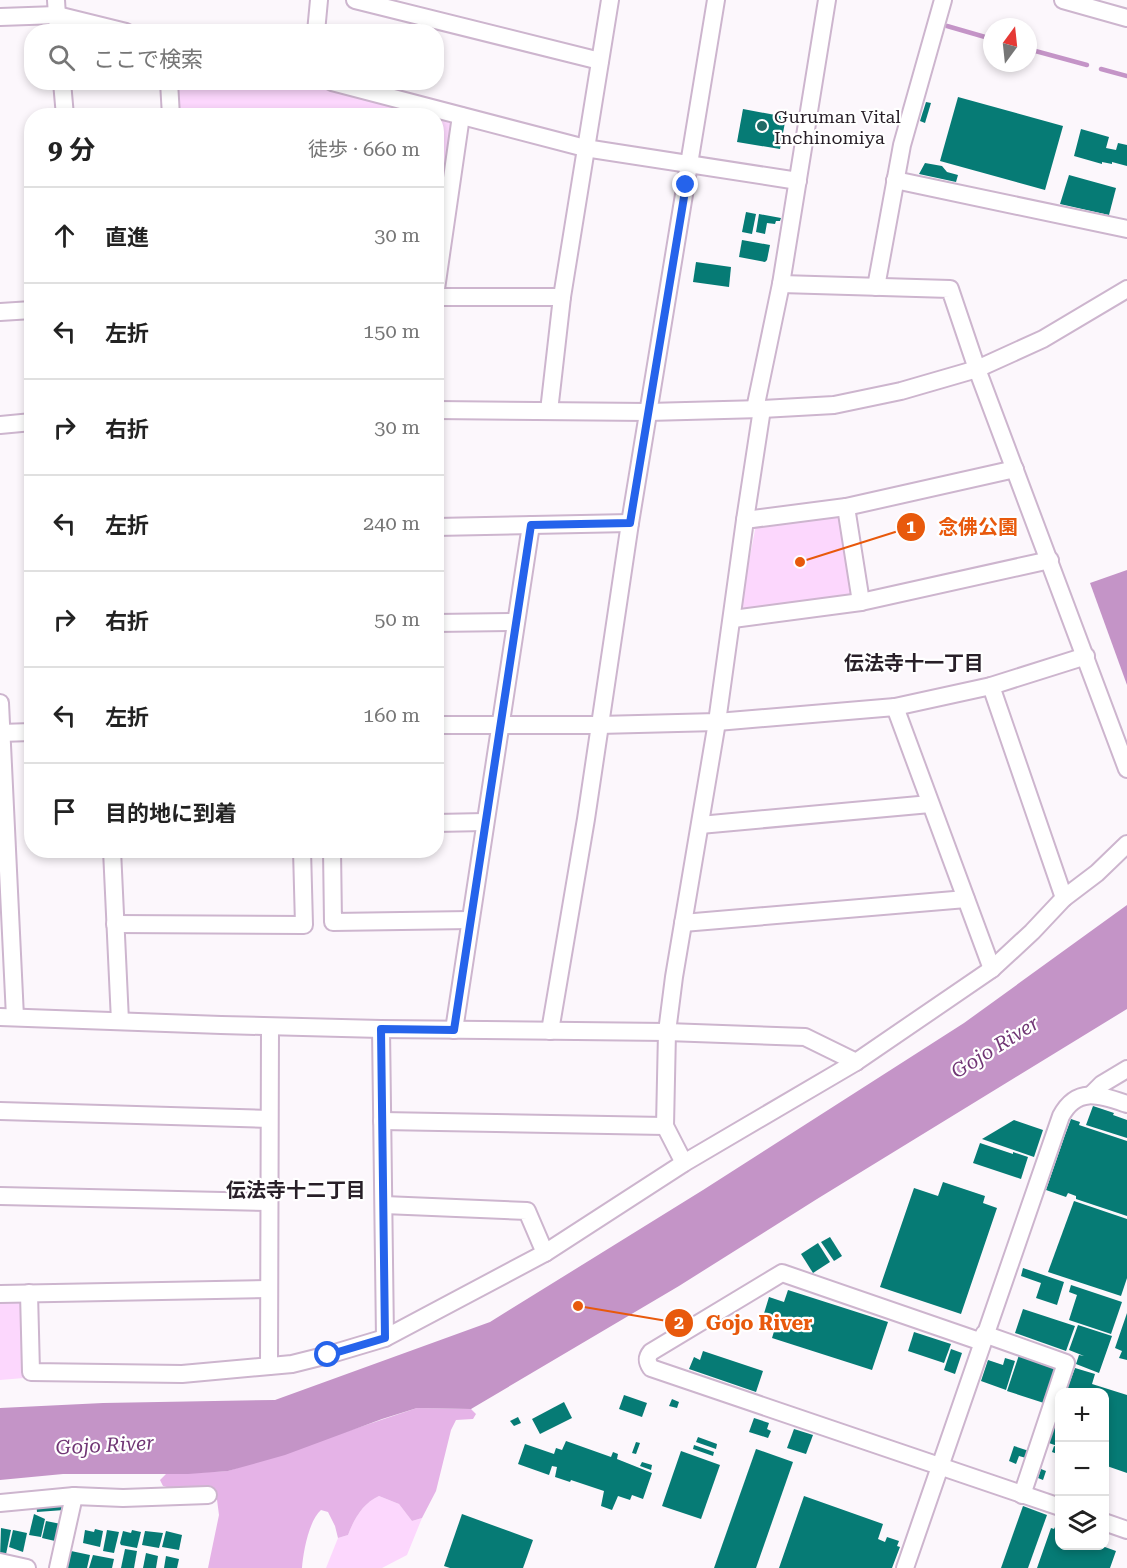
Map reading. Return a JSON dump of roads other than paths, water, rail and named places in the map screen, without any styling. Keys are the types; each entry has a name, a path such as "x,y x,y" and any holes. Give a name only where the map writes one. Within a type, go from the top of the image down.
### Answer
{"street":[{"path":"317,24 319,0"},
{"path":"355,0 600,61"},
{"path":"549,411 562,297 610,0"},
{"path":"550,1031 586,819 630,523 716,0"},
{"path":"684,1163 665,1126 667,1032 733,619 759,409 826,0"},
{"path":"876,287 905,134 943,0"},
{"path":"1063,0 1127,18"},
{"path":"0,17 57,15 94,24"},
{"path":"63,90 64,108"},
{"path":"169,90 171,108"},
{"path":"361,90 428,108"},
{"path":"444,112 585,148 798,181"},
{"path":"444,234 461,117"},
{"path":"895,180 1125,223"},
{"path":"781,284 950,289 977,369 1127,769"},
{"path":"444,410 648,412 834,405 901,391 977,369 1042,339 1127,289"},
{"path":"444,297 562,297"},
{"path":"0,312 24,310"},
{"path":"0,425 24,423"},
{"path":"745,520 846,507 1015,469"},
{"path":"846,507 861,602"},
{"path":"444,527 630,523"},
{"path":"454,1030 531,525"},
{"path":"733,619 861,602 1050,560"},
{"path":"444,623 515,622"},
{"path":"444,725 717,722 895,707 991,686 1086,656"},
{"path":"991,686 1064,898"},
{"path":"0,703 7,1017 381,1029 667,1032 806,1037 856,1062"},
{"path":"895,707 992,969"},
{"path":"1,733 24,732"},
{"path":"700,825 930,804"},
{"path":"444,824 485,822"},
{"path":"29,1293 31,1372 182,1374 292,1364 385,1338 544,1253 684,1163 856,1062 992,969 1064,898 1096,873 1127,844"},
{"path":"112,858 120,1022"},
{"path":"115,924 304,925 303,858"},
{"path":"332,858 333,922 470,920"},
{"path":"683,923 966,899"},
{"path":"269,1366 270,1026"},
{"path":"381,1029 385,1338"},
{"path":"1092,1094 1102,1084 1127,1069"},
{"path":"905,1568 1061,1116 1066,1106 1082,1096 1092,1094 1127,1104"},
{"path":"0,1111 269,1119"},
{"path":"382,1121 665,1126"},
{"path":"0,1196 269,1202"},
{"path":"384,1205 527,1211 544,1253"},
{"path":"1022,1495 1066,1363 782,1273 648,1356 647,1362 651,1368 939,1467 1022,1495 1055,1506"},
{"path":"0,1294 269,1289"},
{"path":"0,1503 74,1496 123,1498 208,1495"},
{"path":"58,1568 74,1496"},
{"path":"1109,1524 1127,1530"},
{"path":"0,1562 27,1568"}],"water":[{"path":"1127,570 1127,685 1090,583"},
{"path":"1127,905 1127,1009 679,1286 471,1409 417,1408 285,1455 228,1471 188,1474 63,1474 0,1480 0,1408 103,1403 275,1400 490,1322 703,1190 964,1023"}],"waterway":[{"path":"947,26 983,36"},
{"path":"1037,51 1087,65"},
{"path":"1101,69 1127,76"}],"place":[{"name":"Guruman Vital Inchinomiya","path":"762,126"},
{"name":"念佛公園","path":"800,562"},
{"name":"Gojo River","path":"578,1306"}],"district":[{"name":"伝法寺十一丁目","path":"914,663"},
{"name":"伝法寺十二丁目","path":"296,1190"}]}
